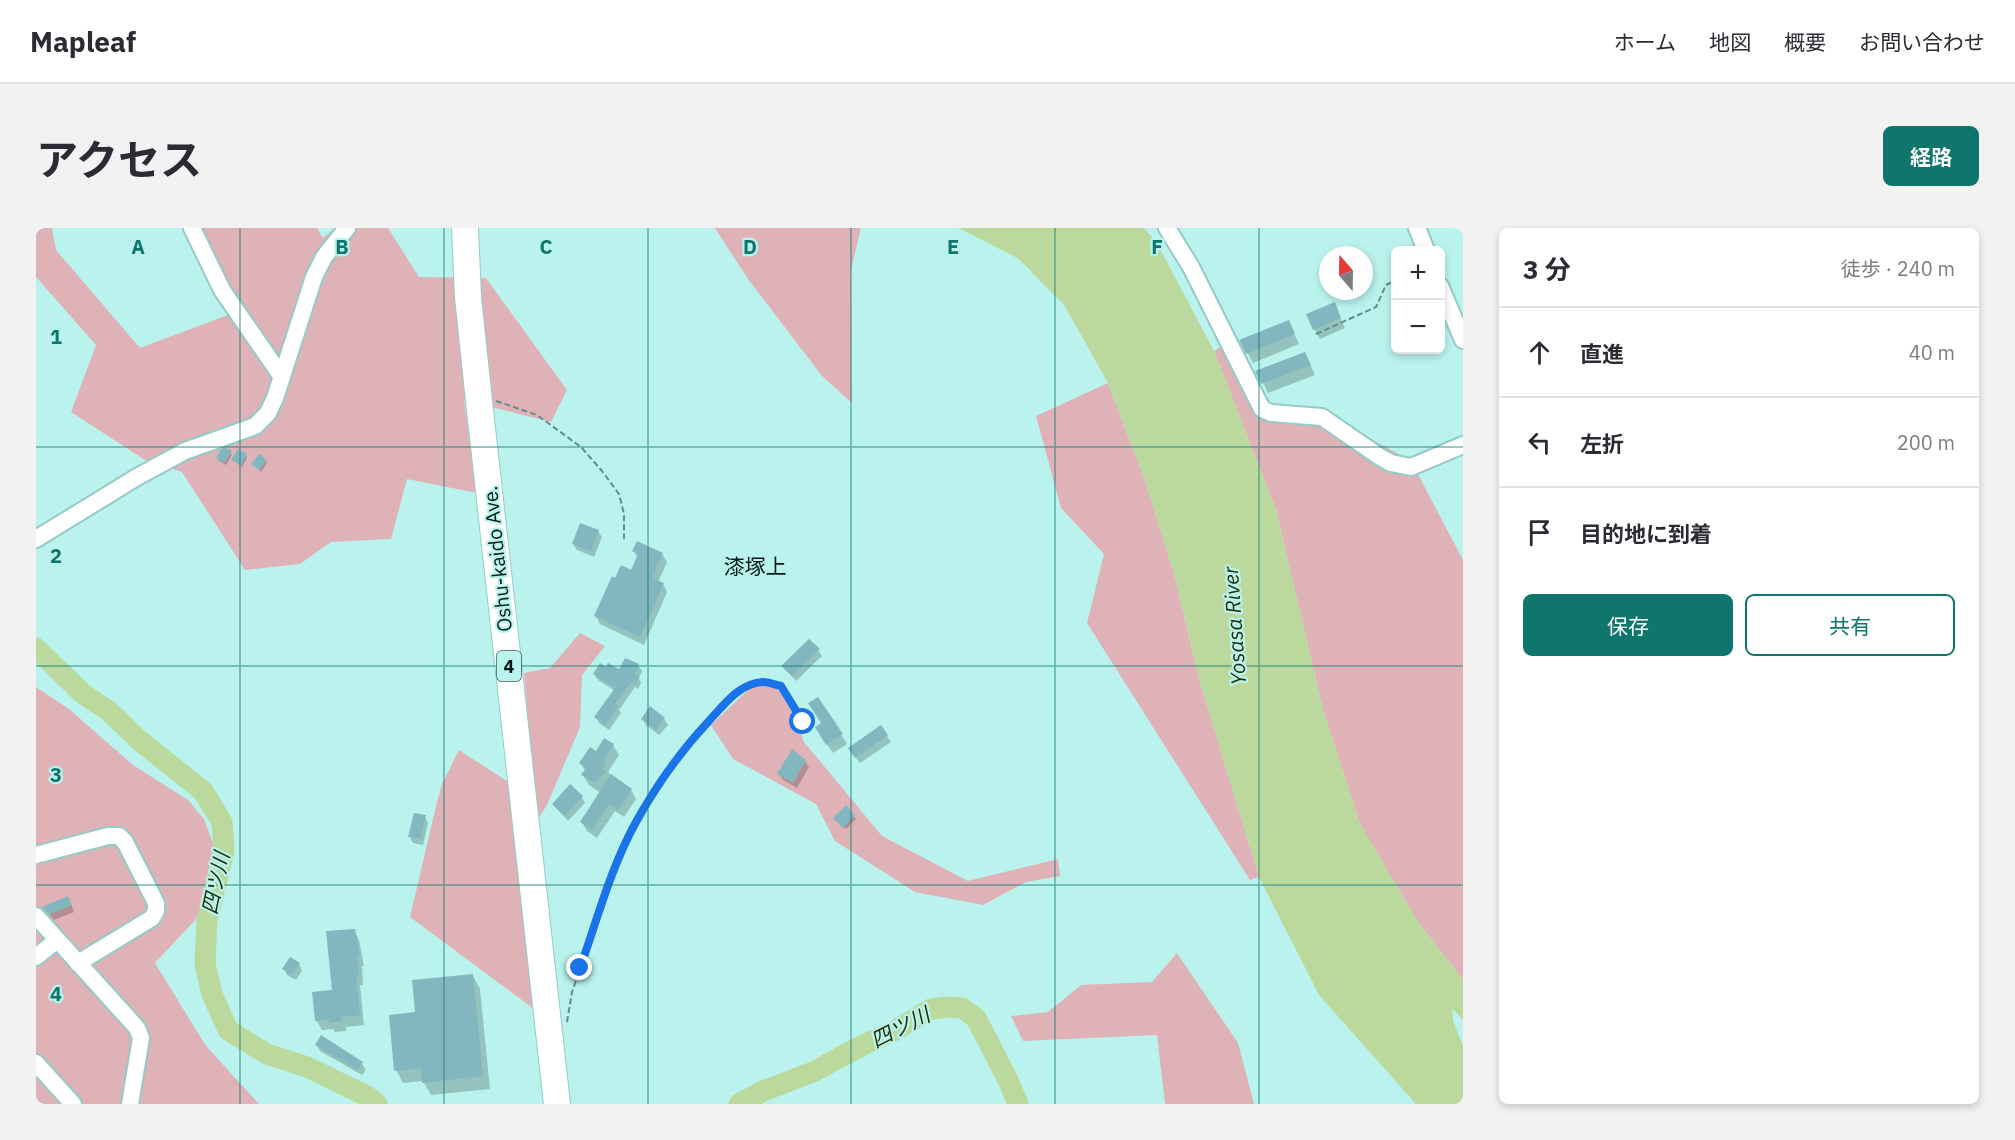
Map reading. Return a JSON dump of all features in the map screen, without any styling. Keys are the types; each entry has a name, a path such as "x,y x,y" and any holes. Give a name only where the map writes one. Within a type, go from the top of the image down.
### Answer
{"highway":[{"name":"Oshu-kaido Ave.","path":"465,228 468,297 557,1104"}],"street":[{"path":"192,228 222,290 282,377"},
{"path":"36,539 137,477 185,451 255,426 268,413 314,277 324,257 346,228"},
{"path":"1167,228 1191,267 1262,409 1271,413 1322,417 1380,457 1403,466 1410,467 1463,445"},
{"path":"1417,228 1424,246"},
{"path":"1445,298 1463,340"},
{"path":"36,855 108,836 119,836 125,842 156,903 156,911 152,918 78,963"},
{"path":"36,916 137,1028 141,1038 130,1104"},
{"path":"36,957 57,940"},
{"path":"36,1063 73,1104"}],"path":[{"path":"1316,334 1376,308 1388,283 1391,282"},
{"path":"479,397 506,403 537,415 581,447 619,494 624,514 624,542"},
{"path":"567,1025 572,992 616,865 635,823 690,740 727,701 743,689 763,682 781,686 803,722"}],"shaded area":[{"path":"36,228 52,228 56,250 140,348 228,315 185,228 317,228 323,238 335,228 388,228 419,277 486,278 567,390 551,422 464,400 477,493 407,479 391,539 331,542 300,564 245,570 182,472 145,460 71,412 96,345 36,277"},
{"path":"715,228 861,228 851,270 852,403 822,376 748,279"},
{"path":"1225,344 1263,407 1348,426 1411,461 1463,560 1463,980 1418,922 1360,824 1323,710 1276,510 1214,351"},
{"path":"1108,383 1144,478 1173,570 1200,682 1259,877 1250,880 1087,623 1104,554 1061,508 1036,416"},
{"path":"580,633 605,646 582,675 580,727 547,805 537,821 524,673 550,668"},
{"path":"762,677 788,698 804,742 882,836 968,881 1058,859 1060,876 1026,882 983,905 915,892 835,841 816,804 733,759 711,725"},
{"path":"36,687 69,709 133,765 188,800 204,819 216,851 197,918 155,963 206,1046 259,1104 36,1104"},
{"path":"459,750 513,785 534,1009 410,917 442,784"},
{"path":"1177,953 1238,1043 1254,1104 1165,1104 1157,1035 1023,1041 1011,1016 1048,1012 1081,985 1152,982"}],"water":[{"name":"Yosasa River","path":"959,228 1144,228 1157,243 1214,351 1276,510 1323,710 1360,824 1418,922 1463,980 1463,1020 1452,1008 1453,1021 1463,1046 1463,1104 1416,1104 1319,995 1259,877 1200,682 1173,570 1144,478 1108,383 1064,305 1019,259"}],"building":[{"path":"1335,302 1341,318 1313,330 1306,314"},
{"path":"1289,320 1295,334 1246,354 1239,340"},
{"path":"1305,352 1311,365 1261,384 1255,371"},
{"path":"226,448 232,451 224,463 216,458 221,449"},
{"path":"238,449 247,454 241,465 231,460"},
{"path":"259,454 267,460 259,470 251,464"},
{"path":"580,523 599,530 591,551 572,544"},
{"path":"637,541 663,553 652,578 664,583 640,637 594,616 612,576 615,578 621,565 631,570 638,554 632,551"},
{"path":"809,639 820,649 792,676 781,666"},
{"path":"625,658 639,664 635,674 639,676 635,684 631,682 615,704 618,706 605,725 594,717 615,688 593,674 600,663 606,667 608,663 619,669"},
{"path":"818,697 843,734 826,745 815,727 821,723 808,703"},
{"path":"650,706 665,718 656,730 641,719"},
{"path":"881,725 888,735 855,758 848,748"},
{"path":"604,738 614,744 603,762 606,764 603,769 606,771 595,783 581,775 586,768 579,763 590,747 596,751"},
{"path":"792,749 806,760 793,783 777,774"},
{"path":"611,774 632,789 618,810 609,804 592,830 580,822"},
{"path":"570,784 583,796 564,816 552,804"},
{"path":"846,805 855,815 843,828 833,818"},
{"path":"414,813 426,815 420,839 408,837"},
{"path":"68,896 72,905 49,915 42,907"},
{"path":"355,929 360,956 357,957 359,975 356,976 360,1015 341,1017 342,1021 328,1023 330,1019 315,1021 312,992 332,990 326,931"},
{"path":"290,957 300,963 292,975 282,969"},
{"path":"473,974 483,1076 422,1083 421,1068 394,1071 389,1015 415,1012 412,980"},
{"path":"321,1035 363,1062 358,1070 315,1045"}],"waterway":[{"name":"四ツ川","path":"36,648 83,694 109,711 140,741 203,791 222,822 224,851 207,920 205,964 212,994 228,1030 267,1054 307,1067 367,1096 377,1104"},
{"name":"四ツ川","path":"739,1104 763,1091 813,1072 894,1031 931,1009 947,1007 962,1008 976,1018 1018,1104"}],"district":[{"name":"漆塚上","path":"755,566"}],"route":[{"path":"580,968 616,865 635,823 690,740 727,701 743,689 763,682 781,686 803,722"}]}
